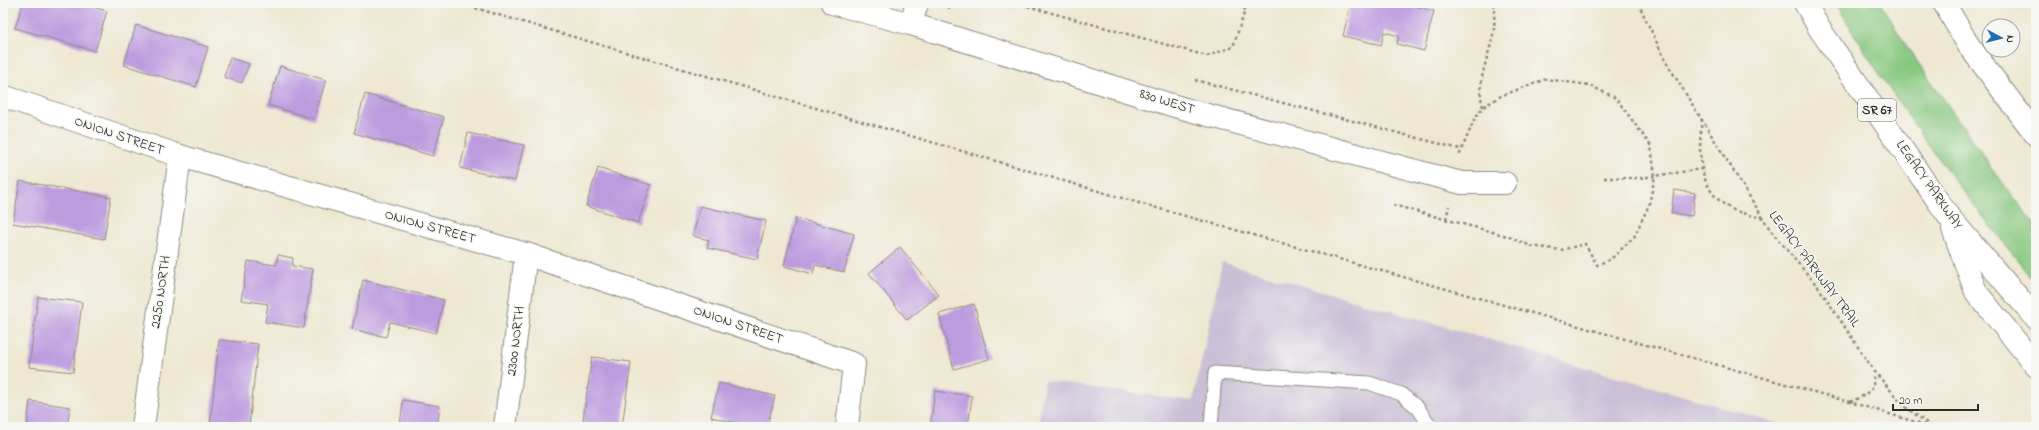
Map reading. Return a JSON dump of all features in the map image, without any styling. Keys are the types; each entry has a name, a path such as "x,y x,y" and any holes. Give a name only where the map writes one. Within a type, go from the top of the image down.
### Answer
{"main road":[{"name":"830 WEST","path":"832,3 911,24 1178,107 1454,181 1462,183 1505,183"},
{"path":"911,24 917,3"},
{"name":"LEGACY PARKWAY","path":"1805,3 1819,28 1949,217 2036,318"},
{"path":"1944,3 1969,46 2036,135"},
{"name":"ONION STREET","path":"3,96 180,156 526,254 854,364 847,427"},
{"name":"2250 NORTH","path":"143,427 180,156"},
{"path":"1949,217 1976,292 2036,366"},
{"name":"2300 NORTH","path":"505,427 526,254"}],"lane":[{"path":"1211,427 1215,373 1369,383 1401,394 1418,408 1431,427"}],"path":[{"path":"458,3 1139,203 1850,402 1932,427"},
{"path":"1016,3 1207,56 1233,47 1246,3"},
{"path":"1483,107 1480,98 1482,78 1494,28 1493,3"},
{"name":"LEGACY PARKWAY TRAIL","path":"1638,3 1666,62 1702,118 1771,232 1819,288 1874,370 1904,406 1932,427"},
{"path":"1393,204 1507,236 1531,246 1561,250 1585,244 1597,265 1611,259 1634,237 1649,205 1655,176 1651,146 1636,123 1616,98 1589,85 1546,79 1501,96 1483,107 1475,118 1460,149 1458,161"},
{"path":"1195,80 1460,149"},
{"path":"1702,118 1699,142 1702,169 1704,179 1715,198 1736,211 1763,218"},
{"path":"1604,178 1641,178 1702,169"},
{"path":"1850,402 1863,396 1873,388 1874,370"}],"shaded area":[{"path":"1222,262 1791,427 1038,427 1044,381 1193,401"}],"green space":[{"path":"1836,3 1880,3 1907,47 2015,200 2036,225 2036,283 1982,216 1905,112 1858,40"}],"building":[{"path":"23,3 78,3 107,11 95,51 15,28"},
{"path":"1351,3 1403,3 1434,11 1424,51 1397,44 1399,36 1384,32 1381,45 1343,36"},
{"path":"136,25 208,47 196,87 124,65"},
{"path":"230,58 249,64 242,83 224,77"},
{"path":"280,66 326,80 314,119 268,105"},
{"path":"365,94 444,117 433,156 354,133"},
{"path":"468,133 524,145 515,181 460,168"},
{"path":"598,168 651,185 638,223 586,206"},
{"path":"20,181 111,197 104,239 13,223"},
{"path":"1674,190 1695,193 1692,216 1671,213"},
{"path":"700,206 766,221 757,259 707,248 709,240 693,236"},
{"path":"796,218 854,234 844,272 815,265 813,274 784,266"},
{"path":"900,247 939,295 907,320 869,273"},
{"path":"278,255 293,258 292,266 313,269 304,328 265,322 268,304 241,300 248,261 276,265"},
{"path":"363,280 444,300 436,333 390,322 386,337 352,329"},
{"path":"38,297 82,302 73,372 29,367"},
{"path":"974,304 989,359 954,369 939,314"},
{"path":"219,340 258,344 249,427 210,427"},
{"path":"592,357 631,362 622,427 582,427"},
{"path":"719,383 775,396 767,427 753,427 711,417"},
{"path":"935,391 972,396 968,427 930,427"},
{"path":"403,400 440,406 437,427 400,427"},
{"path":"30,401 70,407 67,427 27,427"}]}
